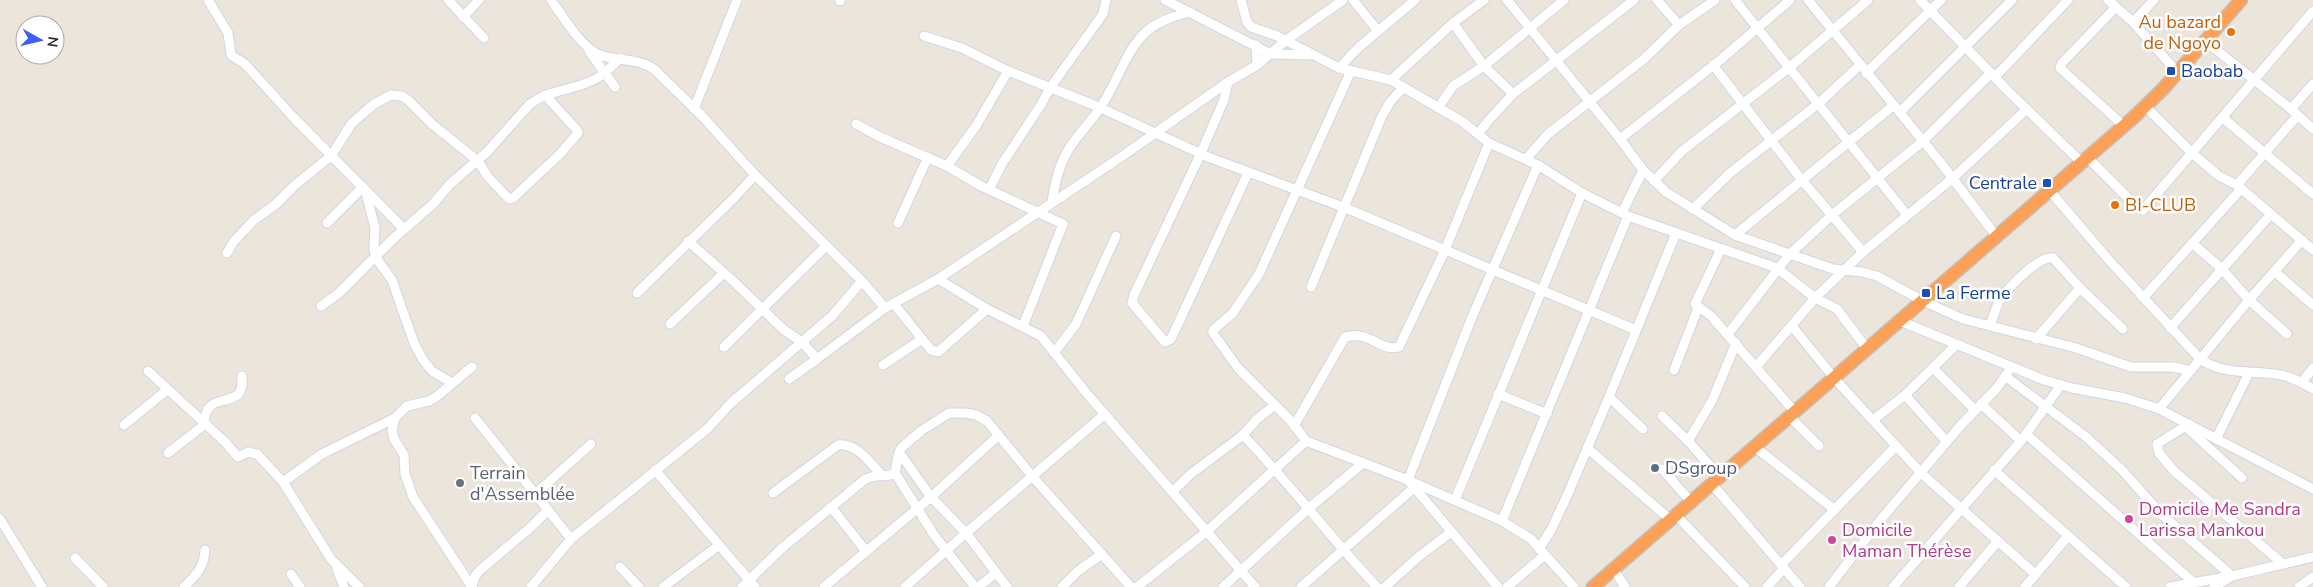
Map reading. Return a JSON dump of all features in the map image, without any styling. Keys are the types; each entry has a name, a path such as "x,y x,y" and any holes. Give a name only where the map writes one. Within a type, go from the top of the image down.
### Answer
{"highway":[{"path":"1594,587 2124,126 2177,72 2241,0"}],"street":[{"path":"208,0 228,33 231,55 246,64 294,118 404,229"},
{"path":"448,0 484,38"},
{"path":"463,17 479,0"},
{"path":"551,0 615,87"},
{"path":"694,109 737,0"},
{"path":"989,190 1002,164 1050,88 1103,14 1106,0"},
{"path":"1165,0 1271,54 1312,55"},
{"path":"1241,0 1249,25 1339,68 1391,80 1463,122 1489,143 1538,165 1582,193 1625,215 1777,268 1815,298 1837,309 1867,349"},
{"path":"789,380 885,308 938,279 1039,212 1228,82 1257,65 1285,41 1343,0"},
{"path":"1353,0 1378,31"},
{"path":"1339,68 1378,31 1415,0"},
{"path":"1391,80 1454,23 1484,0"},
{"path":"1507,0 1643,170 1654,181 1693,209 1735,235 1833,269 1877,276 1923,301 1963,319 2076,348 2131,367 2174,367 2191,371"},
{"path":"1438,108 1453,86 1484,66 1564,0"},
{"path":"1478,134 1513,94 1558,62 1634,0"},
{"path":"1657,0 1679,25"},
{"path":"1526,159 1548,134 1644,59 1679,25 1715,0"},
{"path":"1735,0 1906,215"},
{"path":"1620,139 1714,65 1790,0"},
{"path":"1808,0 1953,178 1996,236"},
{"path":"1654,181 1682,152 1790,67 1868,0"},
{"path":"1920,0 2027,109 2143,210 2224,118 2253,80 2313,11"},
{"path":"1866,73 1941,0"},
{"path":"1735,235 1848,140 1897,108 1967,47 2012,0"},
{"path":"1728,334 1777,268 1789,255 1832,215 1922,142 2068,0"},
{"path":"2108,0 2133,22 2177,72"},
{"path":"2133,22 2154,0"},
{"path":"2116,7 2062,63 2060,68 2124,126"},
{"path":"1052,202 1059,169 1069,148 1101,108 1123,64 1148,31 1166,19 1190,12"},
{"path":"1454,23 1484,66 1513,94"},
{"path":"1257,65 1254,44 1262,31"},
{"path":"924,36 962,48 1008,71 1101,108 1248,173 1342,207 1636,330"},
{"path":"2205,41 2312,128"},
{"path":"585,45 602,56 646,63 694,109 755,175 862,281 885,308"},
{"path":"320,306 339,293 404,229 420,217 450,184 478,161 525,109 537,99 591,81 605,74 620,58"},
{"path":"1714,65 1802,178 1863,252"},
{"path":"1693,209 1730,173 1818,104 1860,65"},
{"path":"947,166 976,126 1008,71"},
{"path":"1351,71 1259,274 1232,314 1212,333 1238,368 1306,440 1408,480 1502,521 1525,534 1574,587"},
{"path":"1228,82 1224,100 1201,153 1132,303 1165,342 1170,339 1248,173"},
{"path":"2143,298 2192,243 2267,152 2313,84"},
{"path":"1311,287 1342,207 1358,176 1382,116 1390,102 1402,88"},
{"path":"227,253 234,241 254,220 276,204 295,185 331,156 352,123 374,104 392,95 402,96 408,100 433,124 478,161 488,178 511,199 577,136 577,130 545,95"},
{"path":"2145,106 2193,154 2219,176 2239,187 2313,250"},
{"path":"1756,367 1815,298 1863,252 1953,178 2027,109"},
{"path":"2224,118 2267,152 2313,194"},
{"path":"856,124 947,166 989,190 1061,222 1064,227 1023,326"},
{"path":"1294,426 1345,337 1354,334 1366,336 1387,348 1399,347 1445,250 1489,143"},
{"path":"898,223 928,158"},
{"path":"1408,480 1472,317 1538,165"},
{"path":"1502,521 1590,311 1643,170"},
{"path":"637,293 755,175"},
{"path":"327,223 364,189"},
{"path":"364,189 375,228 376,258 392,280 411,335 423,360 432,371 452,383"},
{"path":"2050,191 2143,298 2200,359 2211,366 2249,373 2279,374 2302,382 2313,389"},
{"path":"1454,500 1582,193"},
{"path":"2170,328 2271,214"},
{"path":"1508,587 1542,552 1609,397 1676,233"},
{"path":"1054,353 1076,324 1116,236"},
{"path":"2159,409 2249,300 2302,240"},
{"path":"688,241 784,330 802,342 818,359"},
{"path":"2192,243 2222,269 2249,300 2287,334"},
{"path":"724,347 826,246"},
{"path":"1721,250 1695,303 1698,308 1706,311 1728,334 1819,446"},
{"path":"1990,325 1997,311 1998,302 2024,275 2044,258 2052,258 2123,329"},
{"path":"2275,272 2313,305"},
{"path":"670,324 724,273"},
{"path":"938,279 987,309 1041,336 1105,414 1255,587"},
{"path":"531,587 571,539 707,429 732,403 832,316 862,281"},
{"path":"2036,338 2080,288"},
{"path":"894,304 931,350 938,352 987,309"},
{"path":"1674,370 1698,308"},
{"path":"1900,320 2010,368 2061,386 2126,398 2159,409 2187,426 2313,489"},
{"path":"1792,326 1834,378 1921,473 2035,574"},
{"path":"883,365 922,339"},
{"path":"1688,441 1712,401 1736,344"},
{"path":"1873,420 1934,369 1956,345"},
{"path":"283,482 322,454 395,418 407,406 432,399 472,367"},
{"path":"1830,587 1882,518 2010,368"},
{"path":"2302,382 2313,368"},
{"path":"1934,369 1978,407 2024,438 2193,582"},
{"path":"148,371 224,442 235,456 238,457 248,452 257,454 283,482 308,526 346,584 359,587"},
{"path":"2216,440 2249,373"},
{"path":"168,453 204,425 208,407 239,394 242,386 242,376"},
{"path":"2005,376 2085,436 2110,458 2161,514 2232,576"},
{"path":"1892,587 2024,438 2061,386"},
{"path":"124,425 167,390"},
{"path":"1498,394 1547,414"},
{"path":"1905,395 1947,442"},
{"path":"1609,397 1643,428"},
{"path":"1172,492 1192,473 1243,435 1257,418 1275,405"},
{"path":"996,573 976,587 934,535 896,473 899,452 921,431 949,413 966,412 987,421 1032,476 1131,587"},
{"path":"905,587 1105,414"},
{"path":"1662,416 1688,441 1782,567 1800,587"},
{"path":"395,418 393,435 404,455 405,474 413,497 472,587"},
{"path":"475,418 571,539"},
{"path":"2187,426 2242,478"},
{"path":"2187,426 2158,444 2159,453 2180,476 2282,563"},
{"path":"824,587 931,497 999,435"},
{"path":"1243,435 1276,470 1343,551 1378,587"},
{"path":"1137,587 1206,532 1276,470 1306,440"},
{"path":"535,494 591,444"},
{"path":"773,493 838,445 846,444 855,448 881,474"},
{"path":"1767,587 1782,567 1896,446"},
{"path":"1755,447 1835,510"},
{"path":"1586,448 1674,518 1745,587"},
{"path":"899,452 931,497 966,533 1007,587"},
{"path":"1223,587 1308,509 1363,462"},
{"path":"1662,469 1691,502"},
{"path":"655,470 749,585 757,571 781,548 864,480 881,474 891,476 896,473"},
{"path":"1994,470 2126,587"},
{"path":"1408,480 1498,587"},
{"path":"1301,587 1415,487"},
{"path":"831,507 866,551"},
{"path":"472,587 475,576 479,571 531,528 548,510"},
{"path":"0,519 42,587"},
{"path":"1385,587 1417,558 1451,532"},
{"path":"2025,587 2068,536"},
{"path":"1959,587 1998,541"},
{"path":"663,587 718,546"},
{"path":"184,587 200,570 205,550"},
{"path":"1062,587 1078,571 1102,554"},
{"path":"2170,587 2232,576 2313,557"},
{"path":"75,558 103,587"},
{"path":"620,566 639,587"},
{"path":"1614,570 1625,587"},
{"path":"291,574 300,587"},
{"path":"2214,587 2232,576"},
{"path":"2299,587 2313,576"}],"place":[{"name":"Au bazard de Ngoyo","path":"2231,32"},
{"name":"Baobab","path":"2171,71"},
{"name":"Centrale","path":"2047,183"},
{"name":"BI-CLUB","path":"2115,205"},
{"name":"La Ferme","path":"1926,293"},
{"name":"DSgroup","path":"1655,468"},
{"name":"Terrain d'Assemblée","path":"460,483"},
{"name":"Domicile Me Sandra Larissa Mankou","path":"2129,519"},
{"name":"Domicile Maman Thérèse","path":"1832,540"}]}
